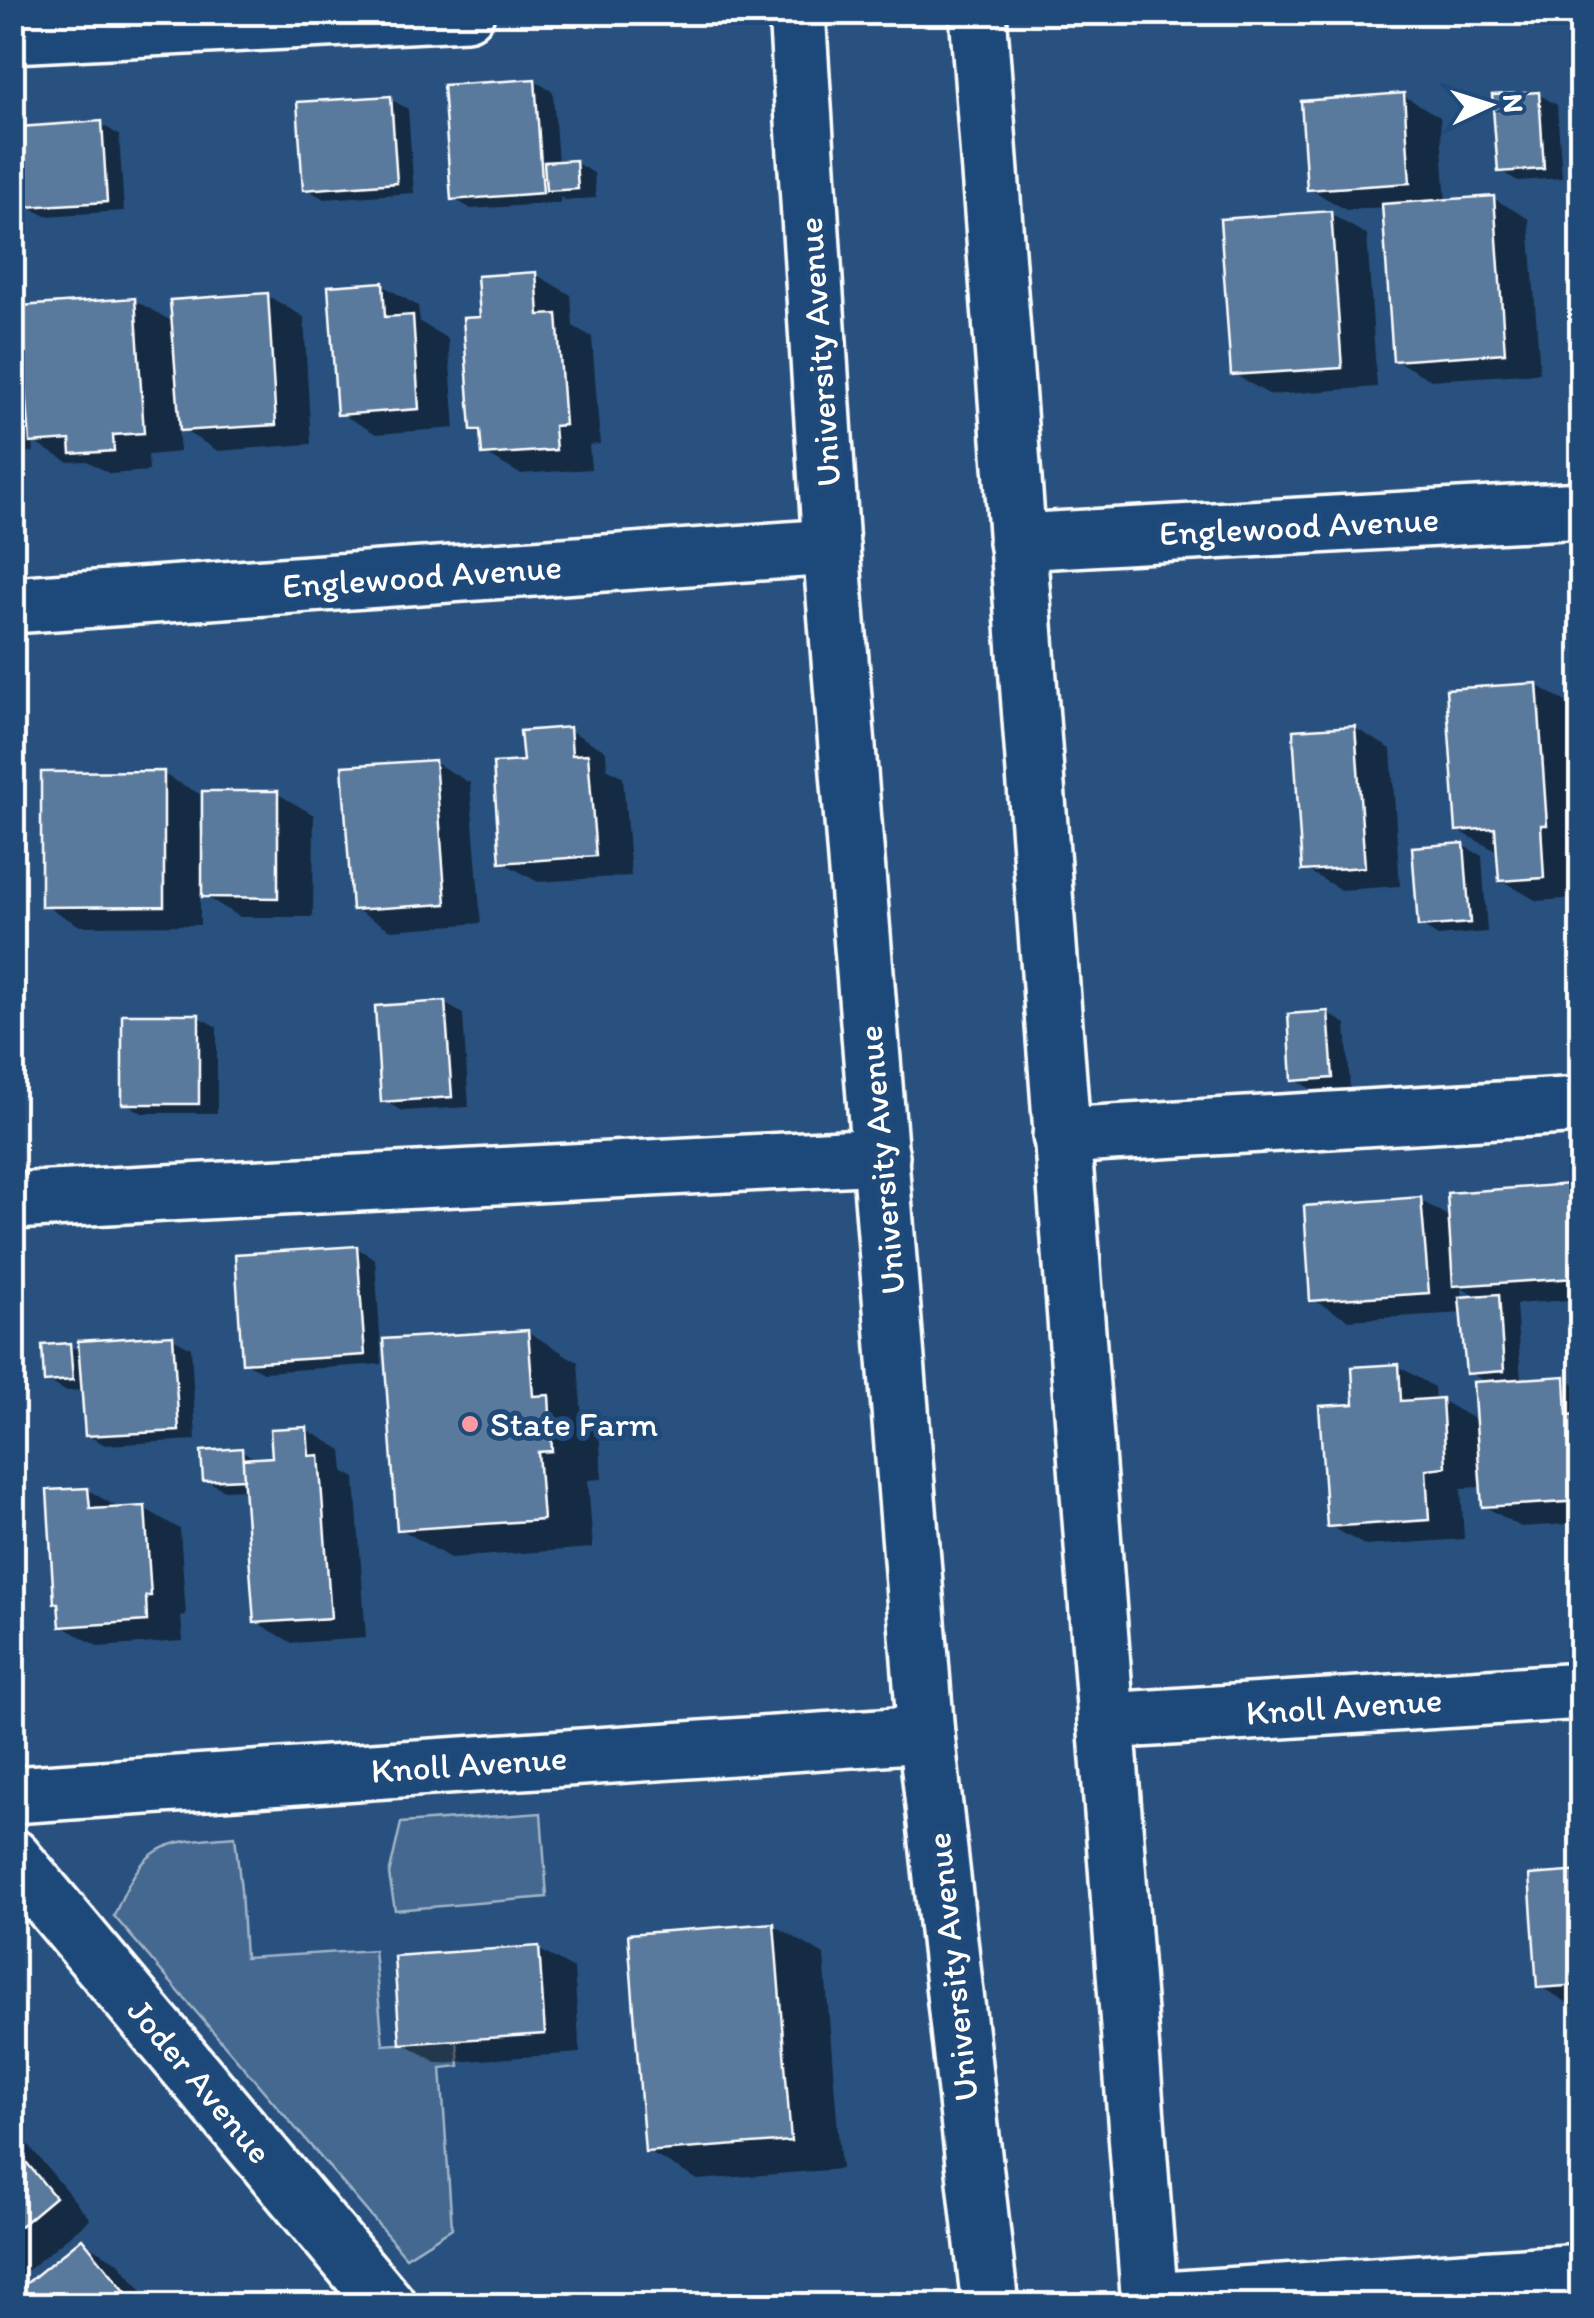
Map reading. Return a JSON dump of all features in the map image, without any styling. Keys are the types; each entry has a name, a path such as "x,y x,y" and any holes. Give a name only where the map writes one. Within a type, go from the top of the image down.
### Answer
{"main road":[{"path":"12,35 466,12"},
{"name":"University Avenue","path":"797,12 832,547 926,1734 990,2306"},
{"path":"978,12 1150,2303 1582,2272"},
{"name":"Englewood Avenue","path":"1017,542 1582,510"},
{"name":"Englewood Avenue","path":"12,605 832,547"},
{"path":"1062,1136 1582,1105"},
{"path":"12,1201 880,1156"},
{"name":"Knoll Avenue","path":"1106,1721 1582,1691"},
{"name":"Knoll Avenue","path":"12,1795 926,1734"},
{"name":"Joder Avenue","path":"12,1857 388,2306"}],"shaded area":[{"path":"541,1813 547,1897 395,1910 389,1875 401,1823"},
{"path":"235,1836 245,1958 374,1950 383,2045 457,2040 459,2066 441,2068 452,2228 406,2257 114,1916 135,1874 157,1851 188,1841"}],"building":[{"path":"535,79 543,193 451,200 443,85"},
{"path":"1539,92 1544,169 1498,172 1492,95"},
{"path":"1404,93 1410,183 1307,190 1301,101"},
{"path":"391,96 397,183 303,190 297,102"},
{"path":"102,121 107,202 25,207 19,127"},
{"path":"576,160 578,189 546,191 544,162"},
{"path":"1494,196 1505,353 1393,361 1382,204"},
{"path":"1331,211 1342,368 1231,375 1220,219"},
{"path":"536,272 539,315 557,314 565,425 554,426 556,450 482,455 480,430 471,430 463,318 480,317 477,276"},
{"path":"383,282 385,317 413,315 419,409 337,415 328,286"},
{"path":"268,293 276,425 180,431 170,300"},
{"path":"135,298 144,433 113,435 114,451 71,454 70,440 30,443 20,306"},
{"path":"1537,683 1547,825 1541,825 1544,878 1499,881 1495,828 1456,831 1446,689"},
{"path":"1355,726 1365,867 1302,871 1293,730"},
{"path":"570,727 572,755 588,754 596,856 500,863 493,763 523,761 520,731"},
{"path":"435,760 446,904 352,910 342,766"},
{"path":"164,771 164,906 41,907 41,772"},
{"path":"202,791 278,791 278,898 202,897"},
{"path":"1464,843 1470,923 1418,927 1412,847"},
{"path":"445,1001 452,1097 381,1102 375,1006"},
{"path":"1328,1011 1333,1078 1292,1081 1288,1014"},
{"path":"122,1014 199,1014 199,1104 122,1104"},
{"path":"1570,1184 1576,1278 1453,1286 1447,1193"},
{"path":"1421,1197 1429,1293 1310,1301 1304,1206"},
{"path":"357,1246 365,1355 242,1363 235,1254"},
{"path":"1499,1294 1504,1371 1466,1374 1459,1297"},
{"name":"State Farm","path":"528,1330 533,1396 549,1395 552,1451 538,1452 543,1520 397,1530 383,1339"},
{"path":"173,1335 179,1431 85,1436 78,1341"},
{"path":"70,1343 73,1380 44,1382 42,1345"},
{"path":"1399,1364 1401,1401 1442,1398 1446,1467 1426,1469 1429,1520 1327,1527 1319,1406 1354,1404 1352,1367"},
{"path":"1565,1376 1567,1415 1579,1414 1582,1501 1482,1507 1473,1382"},
{"path":"307,1427 309,1456 319,1455 331,1618 254,1623 242,1459 272,1457 270,1429"},
{"path":"242,1448 244,1479 203,1481 201,1451"},
{"path":"88,1488 90,1509 145,1506 151,1596 146,1596 147,1621 60,1627 58,1603 54,1603 47,1490"},
{"path":"1582,1871 1582,1985 1537,1988 1529,1875"},
{"path":"774,1923 791,2141 645,2152 628,1934"},
{"path":"539,1946 545,2034 400,2044 394,1956"},
{"path":"12,2145 55,2197 12,2233"},
{"path":"82,2238 137,2306 12,2306 12,2295"},
{"path":"809,2293 810,2306 696,2306 696,2303"}],"place":[{"name":"State Farm","path":"470,1424"}]}
